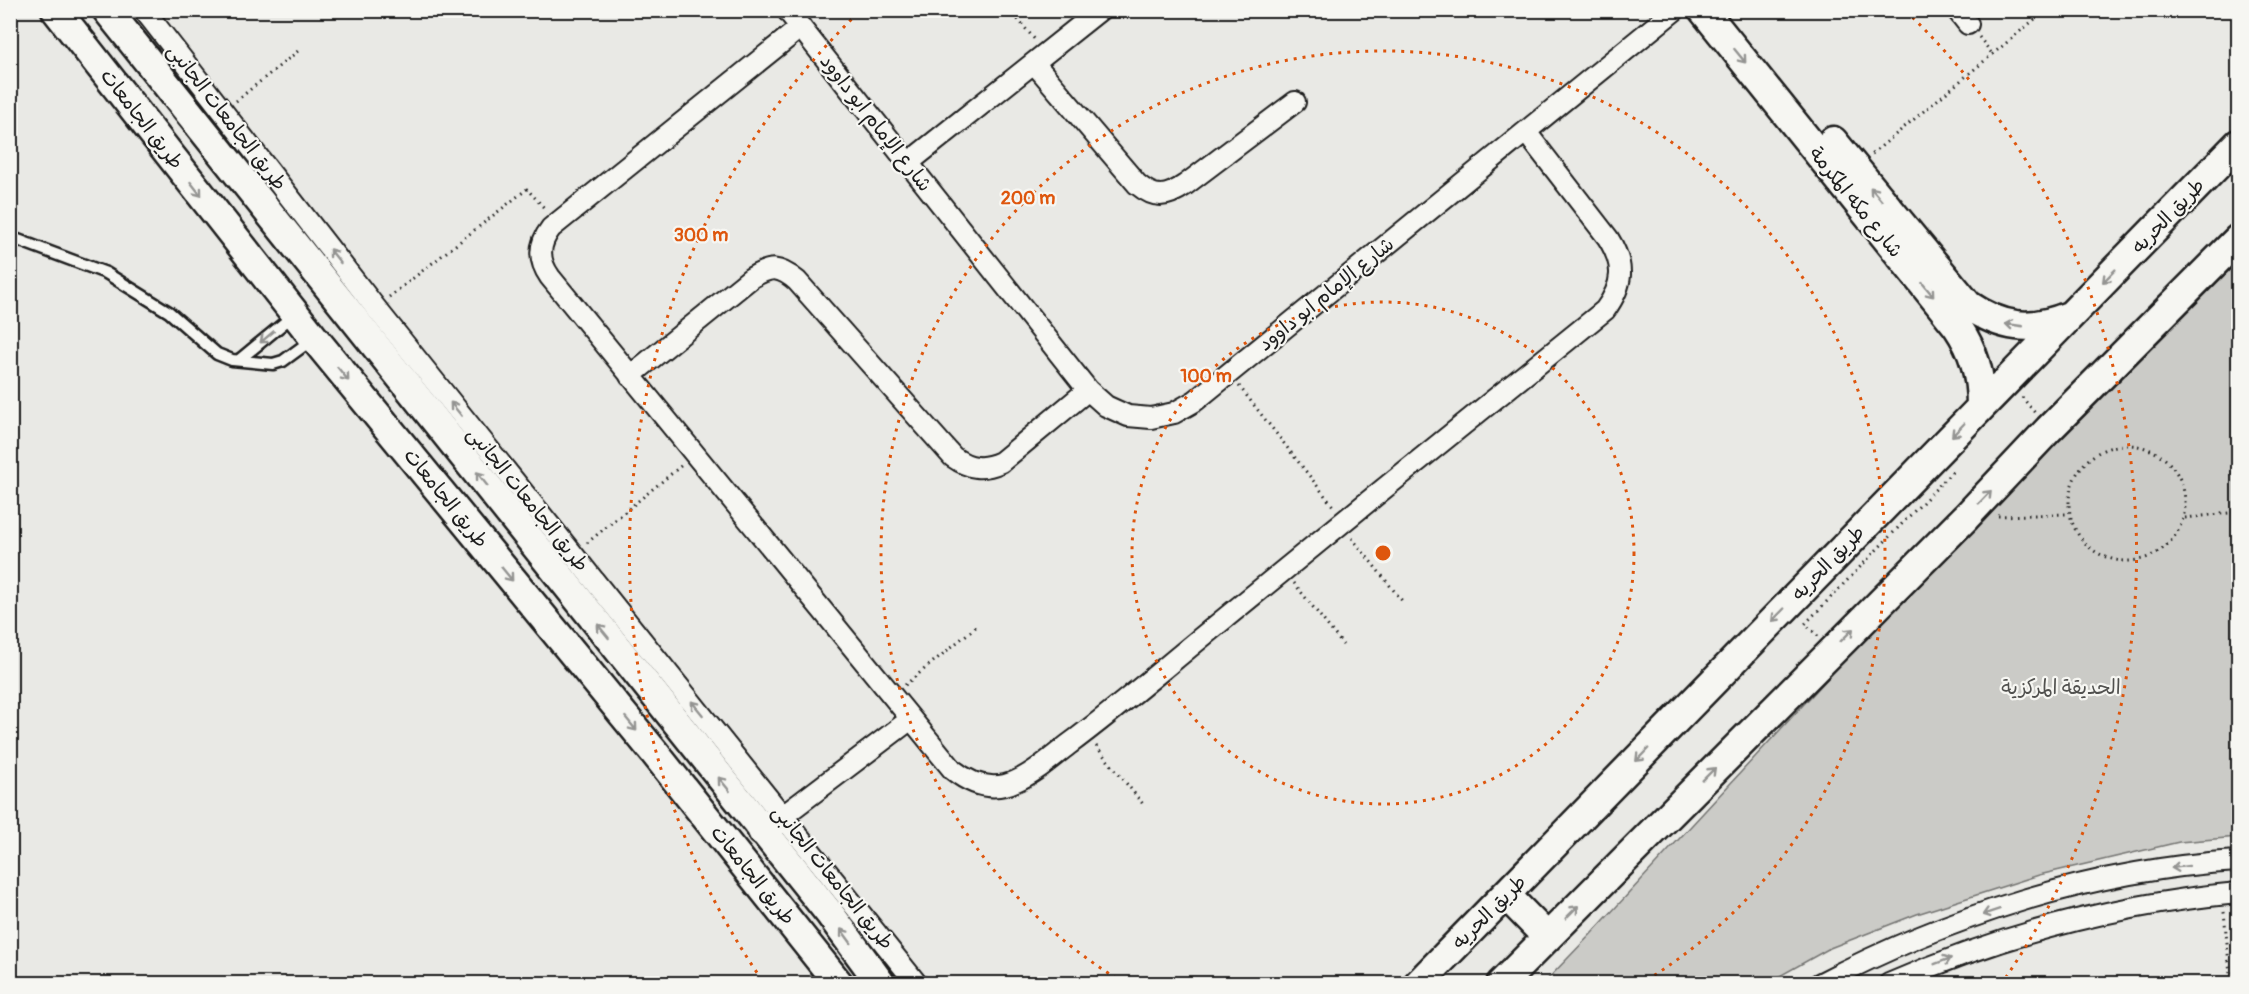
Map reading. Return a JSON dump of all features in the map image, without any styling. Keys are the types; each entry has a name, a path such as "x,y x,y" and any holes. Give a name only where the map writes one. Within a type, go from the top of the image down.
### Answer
{"main road":[{"name":"طريق الجامعات","path":"56,10 314,338 654,752 839,984"},
{"name":"طريق الجامعات","path":"107,10 363,310 773,824 830,914 881,984"},
{"name":"شارع مكه المكرمة","path":"1703,10 1905,246 1968,305 1983,315 2018,326 2036,326 2071,315"},
{"name":"شارع مكه المكرمة","path":"1728,10 1855,168 1966,340 1979,372 1981,406"},
{"name":"طريق الحريه","path":"1418,984 2238,144"},
{"path":"1501,984 1966,517 2049,429 2238,239"},
{"path":"314,338 363,310"},
{"path":"1506,895 1547,937"}],"street":[{"name":"طريق الجامعات الجانبى","path":"144,10 223,112 363,310 573,554 773,824 917,984"},
{"name":"شارع الإمام ابو داوود","path":"787,10 1088,390 1106,406 1128,416 1151,418 1174,413 1195,400 1675,10"},
{"path":"908,163 1100,10"},
{"path":"801,27 558,223 544,237 540,247 540,258 544,268 630,375 953,770 967,780 983,786 1000,787 1016,781 1085,733 1605,310 1614,298 1620,283 1621,267 1616,251 1526,132"},
{"path":"1040,58 1137,184 1158,196 1172,194 1178,190 1295,102"},
{"path":"630,375 751,278 761,272 776,268 786,272 797,281 953,457 964,465 976,468 989,467 1001,462 1088,390"},
{"path":"773,824 911,719"},
{"path":"1819,984 1910,941 2060,890 2138,873 2238,861"},
{"path":"1889,984 1950,958 2027,932 2127,908 2230,894"}],"lane":[{"path":"10,237 106,273 169,312 218,354 232,360 273,364 283,361 314,338"},
{"path":"239,360 295,314"}],"path":[{"path":"1010,10 1040,58"},
{"path":"1855,168 2046,10"},
{"path":"223,112 298,51"},
{"path":"363,310 527,189 558,223"},
{"path":"1229,373 1403,603"},
{"path":"2006,381 2049,429"},
{"path":"2129,442 2163,454 2184,483 2185,519 2168,545 2140,561 2109,559 2082,542 2068,514 2072,479 2095,452 2129,442"},
{"path":"573,554 694,454"},
{"path":"1832,650 1805,624 1958,465"},
{"path":"2185,519 2238,512"},
{"path":"1966,517 2068,514"},
{"path":"1283,570 1343,645"},
{"path":"892,695 977,626"},
{"path":"1085,733 1143,804"},
{"path":"2230,894 2230,984"}],"green space":[{"name":"الحديقة المركزية","path":"2238,247 2238,837 2179,842 2039,875 1917,914 1830,948 1767,983 1543,984 2028,462"}]}
